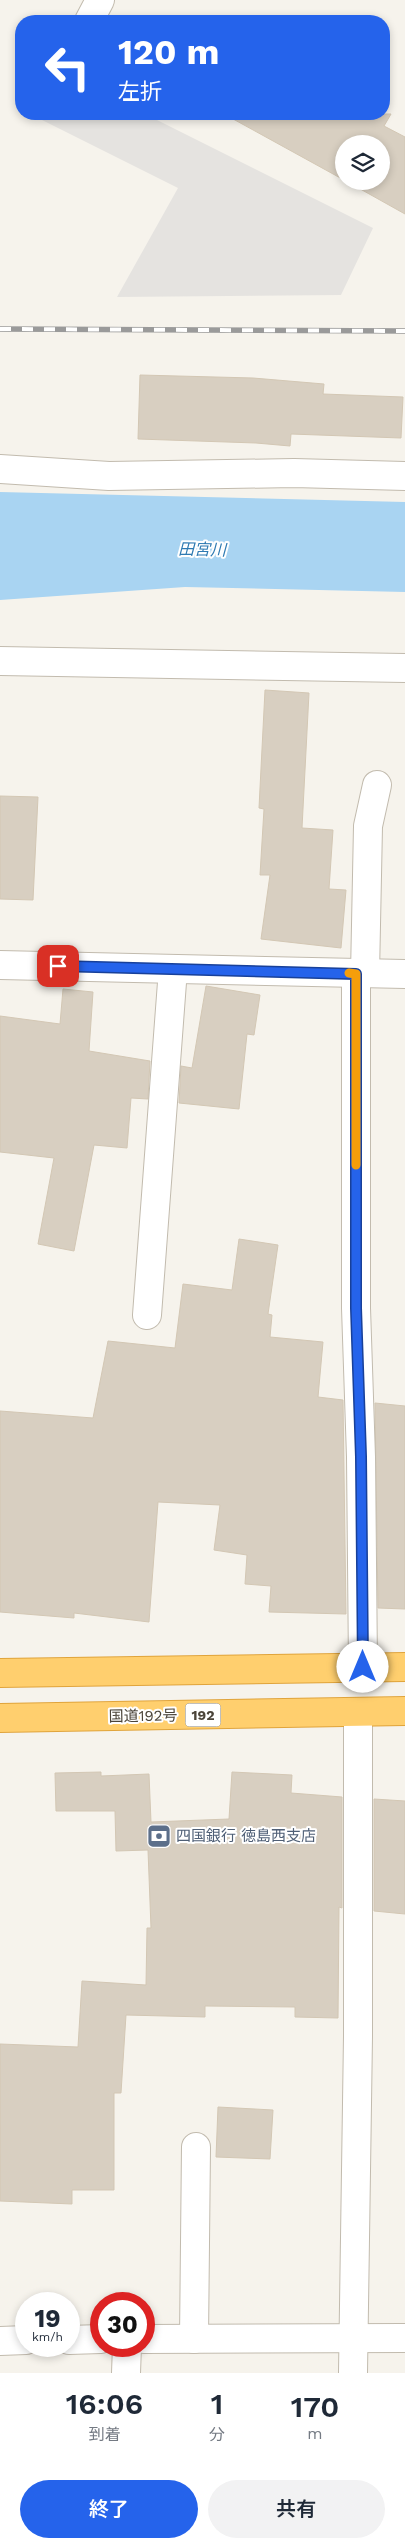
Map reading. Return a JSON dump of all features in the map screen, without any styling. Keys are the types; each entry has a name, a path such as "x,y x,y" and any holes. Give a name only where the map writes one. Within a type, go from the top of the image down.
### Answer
{"highway":[{"path":"0,1673 405,1667"},
{"name":"国道192号","path":"0,1718 405,1711"}],"street":[{"path":"92,15 100,0"},
{"path":"0,469 109,476 294,473 405,476"},
{"path":"0,662 405,668"},
{"path":"363,1667 361,1457 356,1308 361,974 368,826 377,785"},
{"path":"0,965 405,974"},
{"path":"147,1315 173,969"},
{"path":"353,2373 358,2036 358,1712"},
{"path":"194,2338 196,2147"},
{"path":"155,2339 405,2338"},
{"path":"0,2340 15,2340"},
{"path":"126,2373 127,2357"}],"shaded area":[{"path":"42,120 157,120 373,228 341,295 117,297 178,188"}],"water":[{"name":"田宮川","path":"0,492 405,502 405,592 185,587 0,600"}],"building":[{"path":"235,120 388,120 384,126 405,137 405,214 362,190 390,190 390,135 335,135 335,175"},
{"path":"140,375 253,378 324,384 323,394 403,397 401,438 291,434 290,446 138,439"},
{"path":"265,690 309,693 302,828 333,830 329,889 346,890 341,948 261,939 270,875 260,875 264,809 259,808"},
{"path":"0,796 38,797 33,900 0,899"},
{"path":"206,986 260,995 254,1035 247,1034 239,1109 179,1103 181,1066 192,1068"},
{"path":"63,989 93,992 89,1051 150,1061 148,1099 131,1098 127,1148 94,1145 74,1251 38,1244 54,1158 0,1152 0,1016 60,1024"},
{"path":"239,1239 278,1245 268,1314 272,1315 270,1337 323,1342 318,1397 343,1400 346,1614 269,1612 271,1586 245,1584 247,1555 214,1550 220,1505 158,1502 149,1622 74,1613 74,1618 0,1612 0,1411 93,1418 108,1341 175,1348 183,1284 232,1290"},
{"path":"375,1403 405,1406 405,1609 378,1608"},
{"path":"101,1772 101,1776 149,1774 151,1822 229,1819 232,1772 292,1775 291,1793 342,1797 342,1908 339,1907 338,2018 295,2017 295,2007 205,2006 205,2017 126,2015 121,2093 114,2093 114,2190 72,2190 72,2204 0,2201 0,2044 78,2047 82,1981 146,1985 147,1928 151,1928 148,1850 116,1851 115,1811 56,1811 55,1773"},
{"path":"374,1799 405,1801 405,1914 374,1911"},
{"path":"218,2107 273,2110 270,2159 216,2157"}],"railway":[{"path":"0,329 405,331"}],"slow traffic":[{"path":"349,973 356,974 356,1165"}],"place":[{"name":"四国銀行 徳島西支店","path":"159,1836"}],"route":[{"path":"58,966 356,974 356,1308 361,1457 363,1667"}]}
